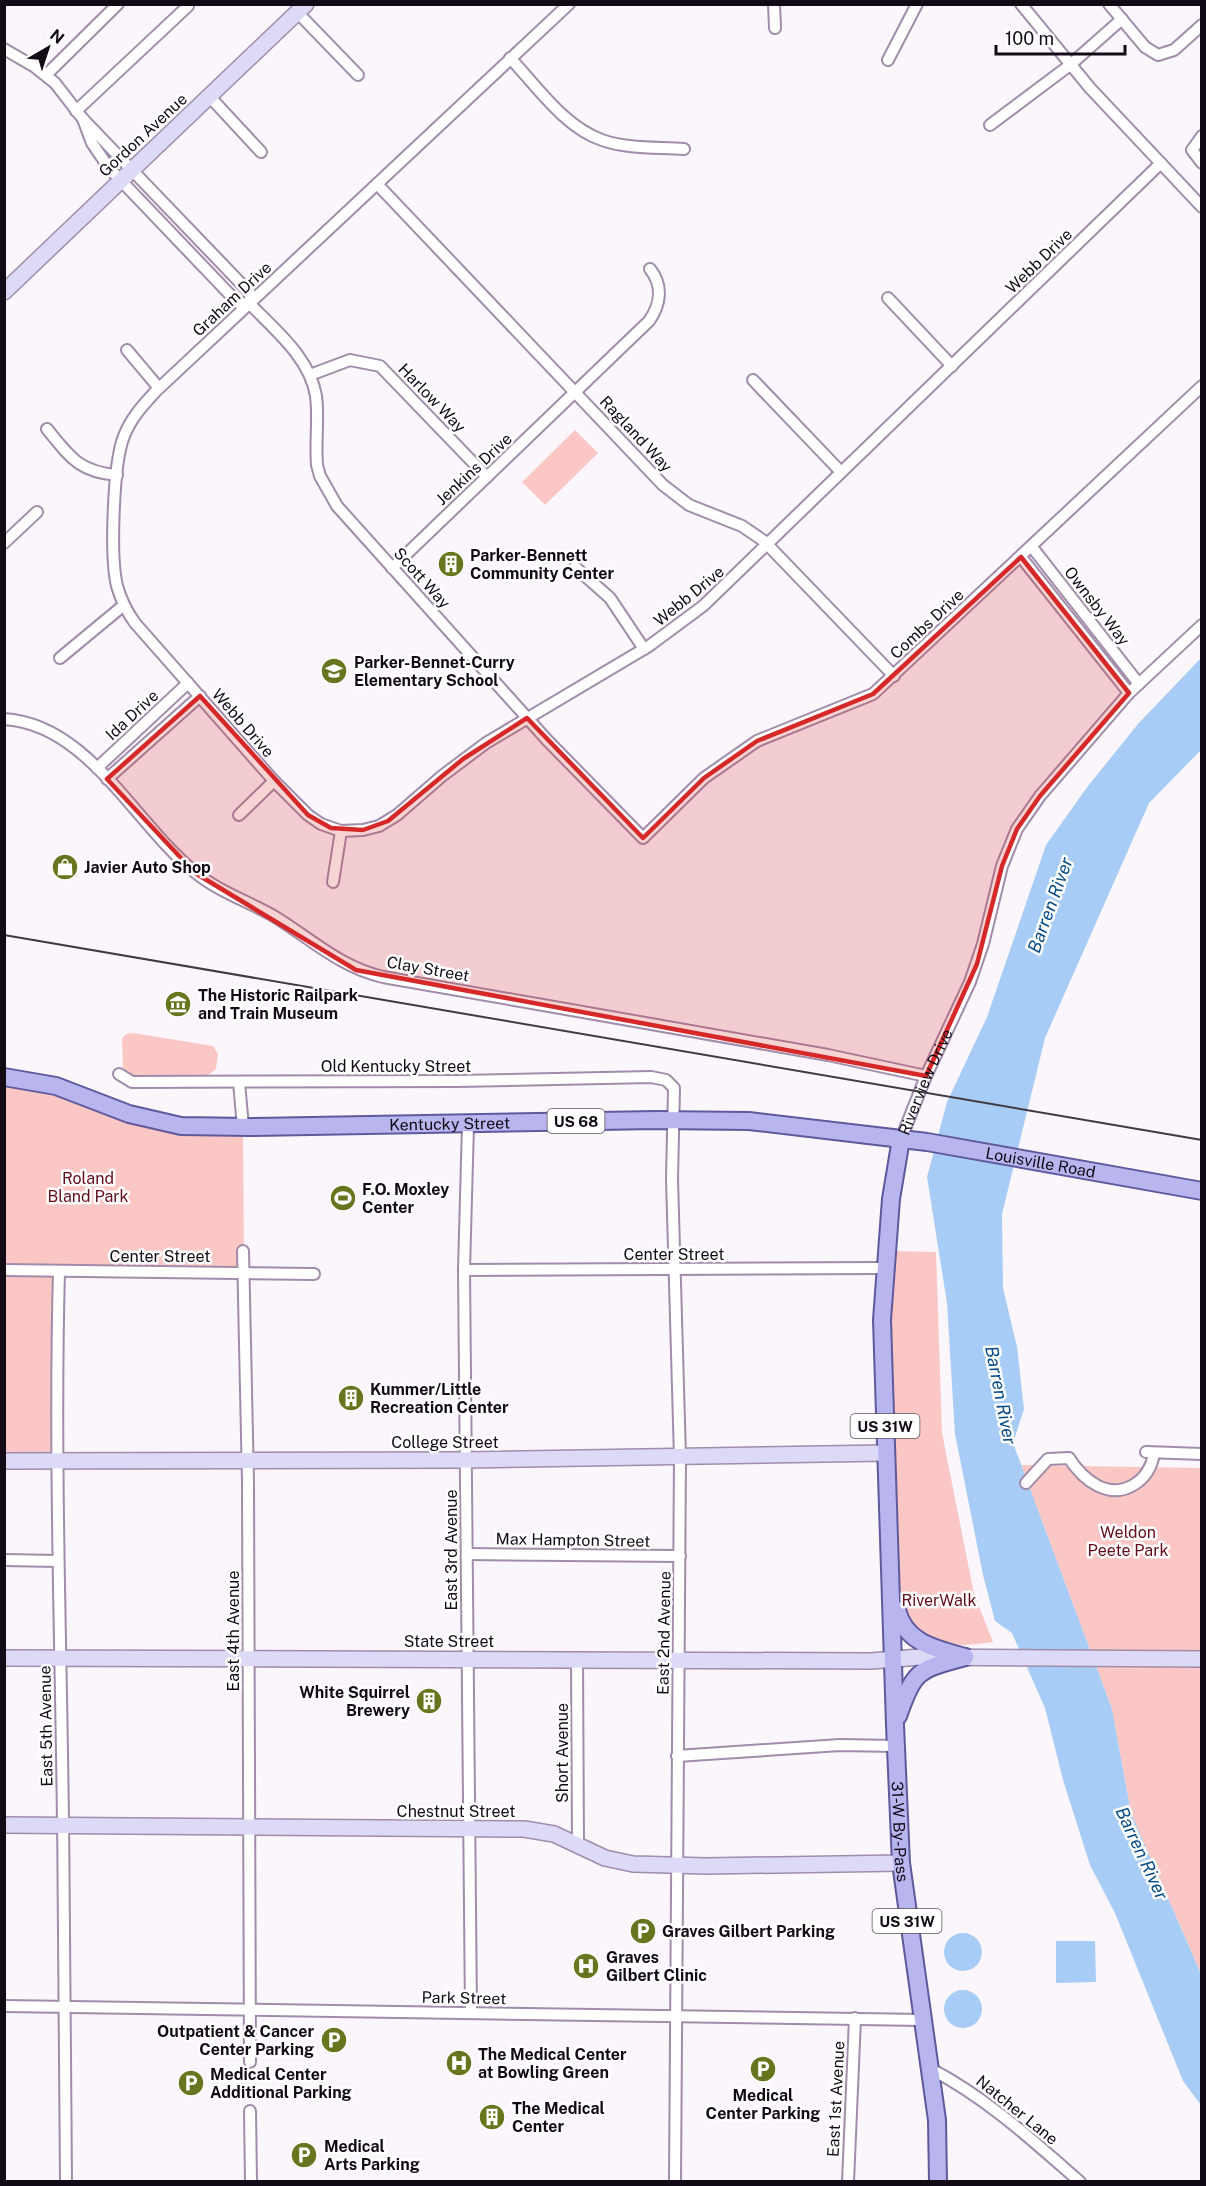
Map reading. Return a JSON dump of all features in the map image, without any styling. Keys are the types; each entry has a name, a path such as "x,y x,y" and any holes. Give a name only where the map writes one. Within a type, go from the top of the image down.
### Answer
{"main road":[{"name":"Kentucky Street","path":"4,1077 56,1086 154,1121 188,1126 673,1120 781,1123 901,1139"},
{"name":"Louisville Road","path":"901,1139 1202,1189"},
{"name":"Riverview Drive","path":"893,1659 882,1363 885,1268 891,1199 901,1139"},
{"path":"891,1585 903,1627 912,1637 923,1645 970,1658"},
{"path":"895,1725 908,1689 921,1671 970,1658"},
{"name":"31-W By-Pass","path":"893,1659 901,1863 937,2120 938,2181"}],"street":[{"path":"46,75 118,4"},
{"name":"Graham Drive","path":"188,683 135,623 124,605 115,570 117,475 120,451 129,424 159,388 569,4"},
{"path":"774,4 775,28"},
{"path":"888,60 917,4"},
{"path":"1021,4 1070,65 1202,207"},
{"path":"1109,4 1149,51 1158,55 1174,50 1202,25"},
{"path":"6,51 46,75 62,90 80,115 188,6"},
{"path":"302,9 358,75"},
{"name":"Gordon Avenue","path":"4,292 302,9"},
{"path":"990,126 1070,65 1122,19"},
{"path":"510,57 566,117 593,137 613,143 684,149"},
{"path":"210,97 261,152"},
{"name":"Scott Way","path":"80,115 250,293 250,304"},
{"name":"Scott Way","path":"80,115 96,149 121,181 238,303 250,304 297,354 310,375 316,397 316,454 320,476 338,506 527,718 643,838"},
{"path":"1202,136 1192,150 1202,163"},
{"name":"Webb Drive","path":"188,683 274,781 317,821 341,831 363,830 388,821 474,751 644,649 703,606 1161,163"},
{"name":"Ragland Way","path":"377,184 679,499 699,510 742,526 768,544 894,676"},
{"path":"187,250 199,239"},
{"name":"Jenkins Drive","path":"392,568 577,393 654,314 659,293 650,269"},
{"path":"888,298 952,366"},
{"path":"128,350 159,388"},
{"name":"Harlow Way","path":"310,375 350,360 380,366 488,477"},
{"path":"753,380 841,472"},
{"name":"Combs Drive","path":"643,838 704,778 757,741 865,698 894,676 1202,386"},
{"path":"47,429 82,467 93,472 117,475"},
{"path":"4,543 37,512"},
{"name":"Ownsby Way","path":"1032,546 1139,684"},
{"name":"Ownsby Way","path":"1021,557 1129,693"},
{"path":"575,567 616,604 644,649"},
{"path":"60,658 124,605"},
{"name":"Riverview Drive","path":"901,1139 926,1076 977,964 1002,866 1017,829 1040,796 1129,693 1202,625"},
{"name":"Ida Drive","path":"97,768 188,683"},
{"name":"Ida Drive","path":"107,779 200,696"},
{"name":"Clay Street","path":"4,719 27,722 55,734 78,750 195,873 272,915 332,957 356,969 382,977 828,1055 926,1076"},
{"path":"239,815 274,781"},
{"path":"333,882 341,831"},
{"name":"Old Kentucky Street","path":"119,1074 132,1082 643,1077 661,1078 673,1086"},
{"path":"239,1082 243,1127"},
{"name":"East 2nd Avenue","path":"673,1086 675,1092 673,1120 675,1270 680,1457 675,2181"},
{"name":"East 3rd Avenue","path":"468,1124 464,1270 471,2013"},
{"name":"East 4th Avenue","path":"243,1251 247,1461 250,2062"},
{"name":"Center Street","path":"464,1270 885,1268"},
{"name":"Center Street","path":"4,1270 314,1274"},
{"name":"East 5th Avenue","path":"59,1271 57,1462 66,2181"},
{"name":"College Street","path":"4,1461 465,1461 886,1453"},
{"path":"1026,1483 1048,1459 1069,1458 1078,1472 1097,1486 1110,1491 1126,1490 1143,1479 1153,1462 1150,1453 1202,1454"},
{"name":"Max Hampton Street","path":"466,1554 680,1556"},
{"path":"4,1560 58,1561"},
{"name":"State Street","path":"4,1658 1202,1659"},
{"name":"Short Avenue","path":"577,1660 578,1845"},
{"path":"677,1756 840,1745 896,1746"},
{"name":"Chestnut Street","path":"4,1825 539,1830 612,1860 676,1865 901,1863"},
{"name":"Park Street","path":"4,2006 250,2012 923,2020"},
{"name":"East 1st Avenue","path":"848,2181 855,2018"},
{"name":"Natcher Lane","path":"931,2069 963,2086 1007,2116 1080,2181"},
{"path":"250,2111 251,2181"}],"highlighted area":[{"path":"1021,557 1129,693 1040,796 1017,829 1002,866 977,964 926,1076 356,970 195,873 107,779 200,696 308,815 331,828 363,830 388,821 463,759 527,718 643,838 704,778 757,741 873,694"}],"green space":[{"path":"575,430 598,453 545,505 522,482"},
{"path":"133,1033 213,1046 218,1054 216,1069 207,1076 131,1075 123,1068 122,1039 126,1034"},
{"name":"Roland Bland Park","path":"4,1078 129,1114 243,1127 244,1272 59,1270 57,1462 5,1462"},
{"name":"RiverWalk","path":"893,1251 936,1252 942,1433 974,1594 993,1642 948,1645 925,1641 909,1628 904,1616 898,1577 889,1362"},
{"name":"Weldon Peete Park","path":"1021,1465 1201,1468 1201,1974 1131,1813 1112,1709"}],"water":[{"name":"Barren River","path":"1201,658 1201,750 1149,803 1045,1038 1002,1214 1003,1288 1017,1347 1024,1409 1013,1443 1112,1709 1131,1813 1201,1974 1201,2105 1183,2081 1115,1913 1090,1865 1063,1780 1045,1708 1012,1633 995,1621 983,1575 955,1434 947,1303 927,1177 947,1102 987,1017 1046,845 1088,786 1138,724"},
{"path":"963,1933 977,1938 982,1952 977,1966 963,1971 949,1966 944,1952 949,1938"},
{"path":"1056,1941 1095,1941 1096,1982 1056,1983"},
{"path":"963,1990 977,1995 982,2009 977,2023 963,2028 949,2023 944,2009 949,1995"}],"railway":[{"path":"4,935 1202,1140"}],"place":[{"name":"Parker-Bennett Community Center","path":"451,564"},
{"name":"Parker-Bennet-Curry Elementary School","path":"334,671"},
{"name":"Javier Auto Shop","path":"65,867"},
{"name":"The Historic Railpark and Train Museum","path":"178,1004"},
{"name":"F.O. Moxley Center","path":"343,1198"},
{"name":"Kummer/Little Recreation Center","path":"351,1398"},
{"name":"White Squirrel Brewery","path":"429,1701"},
{"name":"Graves Gilbert Parking","path":"643,1931"},
{"name":"Graves Gilbert Clinic","path":"586,1966"},
{"name":"Outpatient & Cancer Center Parking","path":"334,2040"},
{"name":"The Medical Center at Bowling Green","path":"459,2063"},
{"name":"Medical Center Parking","path":"763,2069"},
{"name":"Medical Center Additional Parking","path":"191,2083"},
{"name":"The Medical Center","path":"492,2117"},
{"name":"Medical Arts Parking","path":"304,2155"}]}
